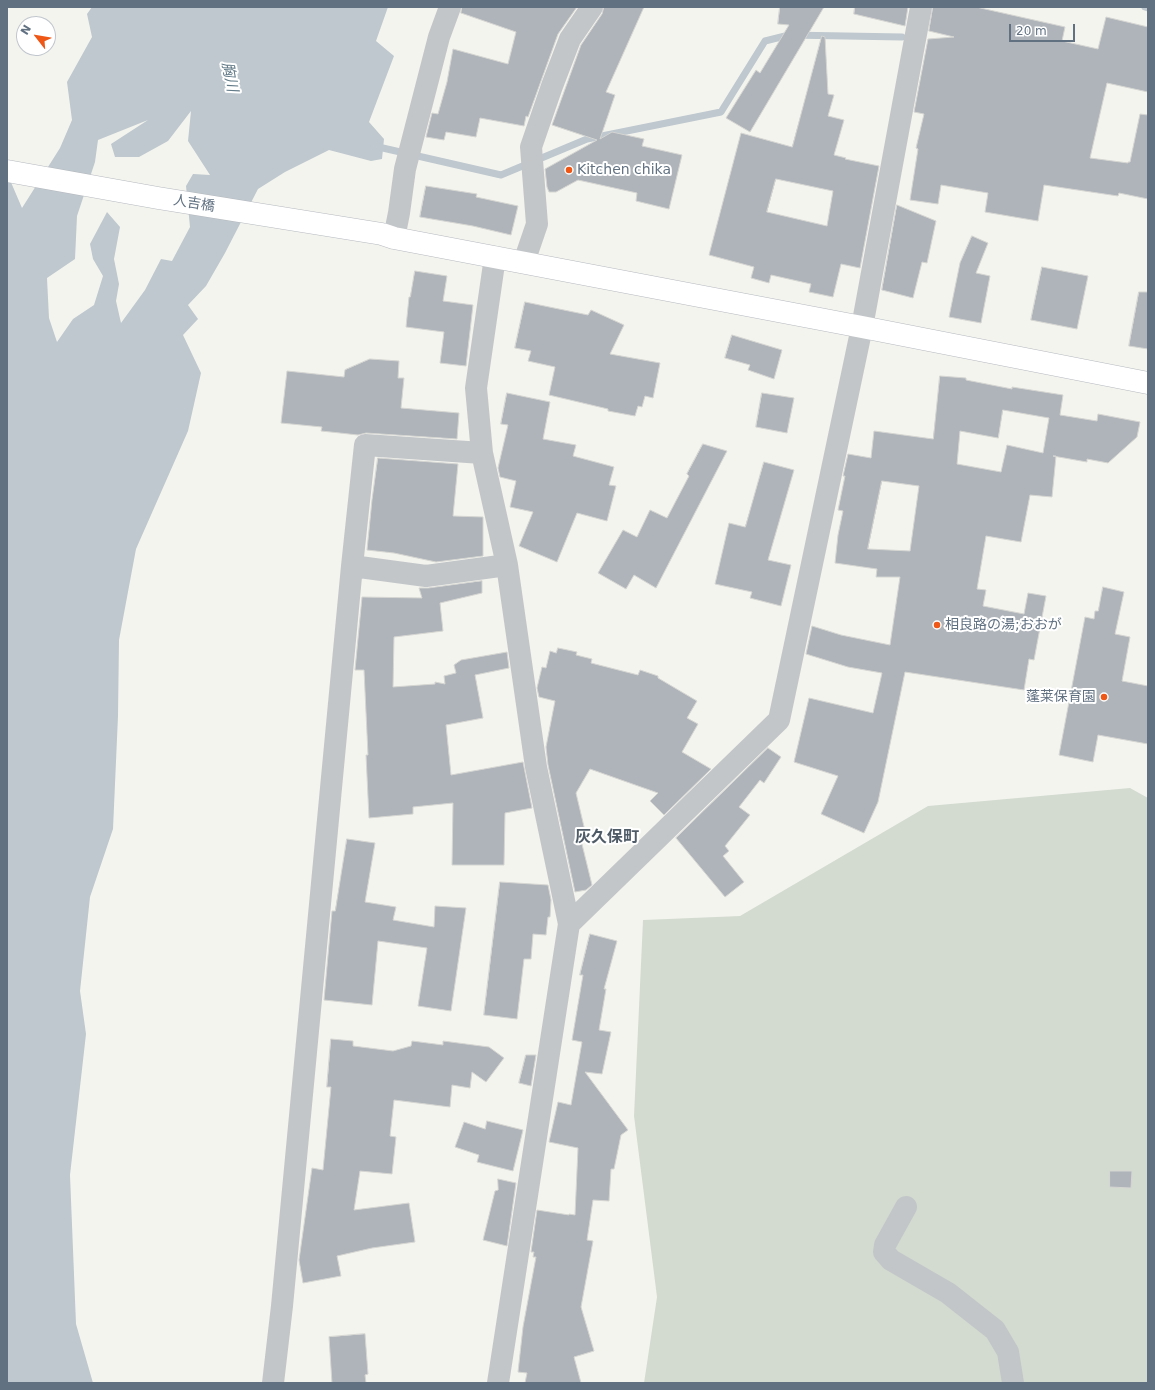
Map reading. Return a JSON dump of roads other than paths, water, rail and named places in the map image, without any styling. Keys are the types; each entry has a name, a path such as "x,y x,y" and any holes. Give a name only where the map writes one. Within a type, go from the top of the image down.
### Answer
{"street":[{"path":"388,236 399,213 405,169 439,38 450,7"},
{"path":"524,262 537,224 531,146 570,39 592,7"},
{"path":"568,924 779,720 862,326 921,7"},
{"name":"人吉橋","path":"7,171 388,236 862,326 1148,383"},
{"path":"495,257 476,388 482,454 507,565 536,767 568,924 498,1383"},
{"path":"273,1383 282,1306 352,566 365,445 482,454"},
{"path":"352,566 426,576 507,565"},
{"path":"906,1207 885,1245 884,1252 891,1260 948,1293 994,1330 1008,1352 1013,1383"}],"water":[{"name":"胸川","path":"92,7 388,7 376,41 394,56 369,122 384,139 382,159 371,161 329,150 285,172 258,189 206,286 188,305 198,319 183,335 201,373 188,431 136,549 119,640 118,716 113,829 90,897 80,991 86,1034 70,1175 76,1324 93,1383 7,1383 7,173 22,208 60,148 72,120 67,82 92,37 87,14","holes":["191,111 188,141 210,175 193,174 186,186 190,227 172,261 161,259 145,290 121,323 116,301 119,284 114,259 120,227 107,212 90,244 93,259 103,276 94,305 73,319 57,342 49,318 47,278 75,259 77,216 95,162 98,140 148,120 111,144 115,157 139,157 168,141"]}],"waterway":[{"path":"374,146 501,175 587,139 721,112 765,41 789,35 902,37"}],"place":[{"name":"Kitchen chika","path":"569,170"},
{"name":"相良路の湯;おおが","path":"937,625"},
{"name":"蓬莱保育園","path":"1104,697"}],"district":[{"name":"灰久保町","path":"607,838"}]}
